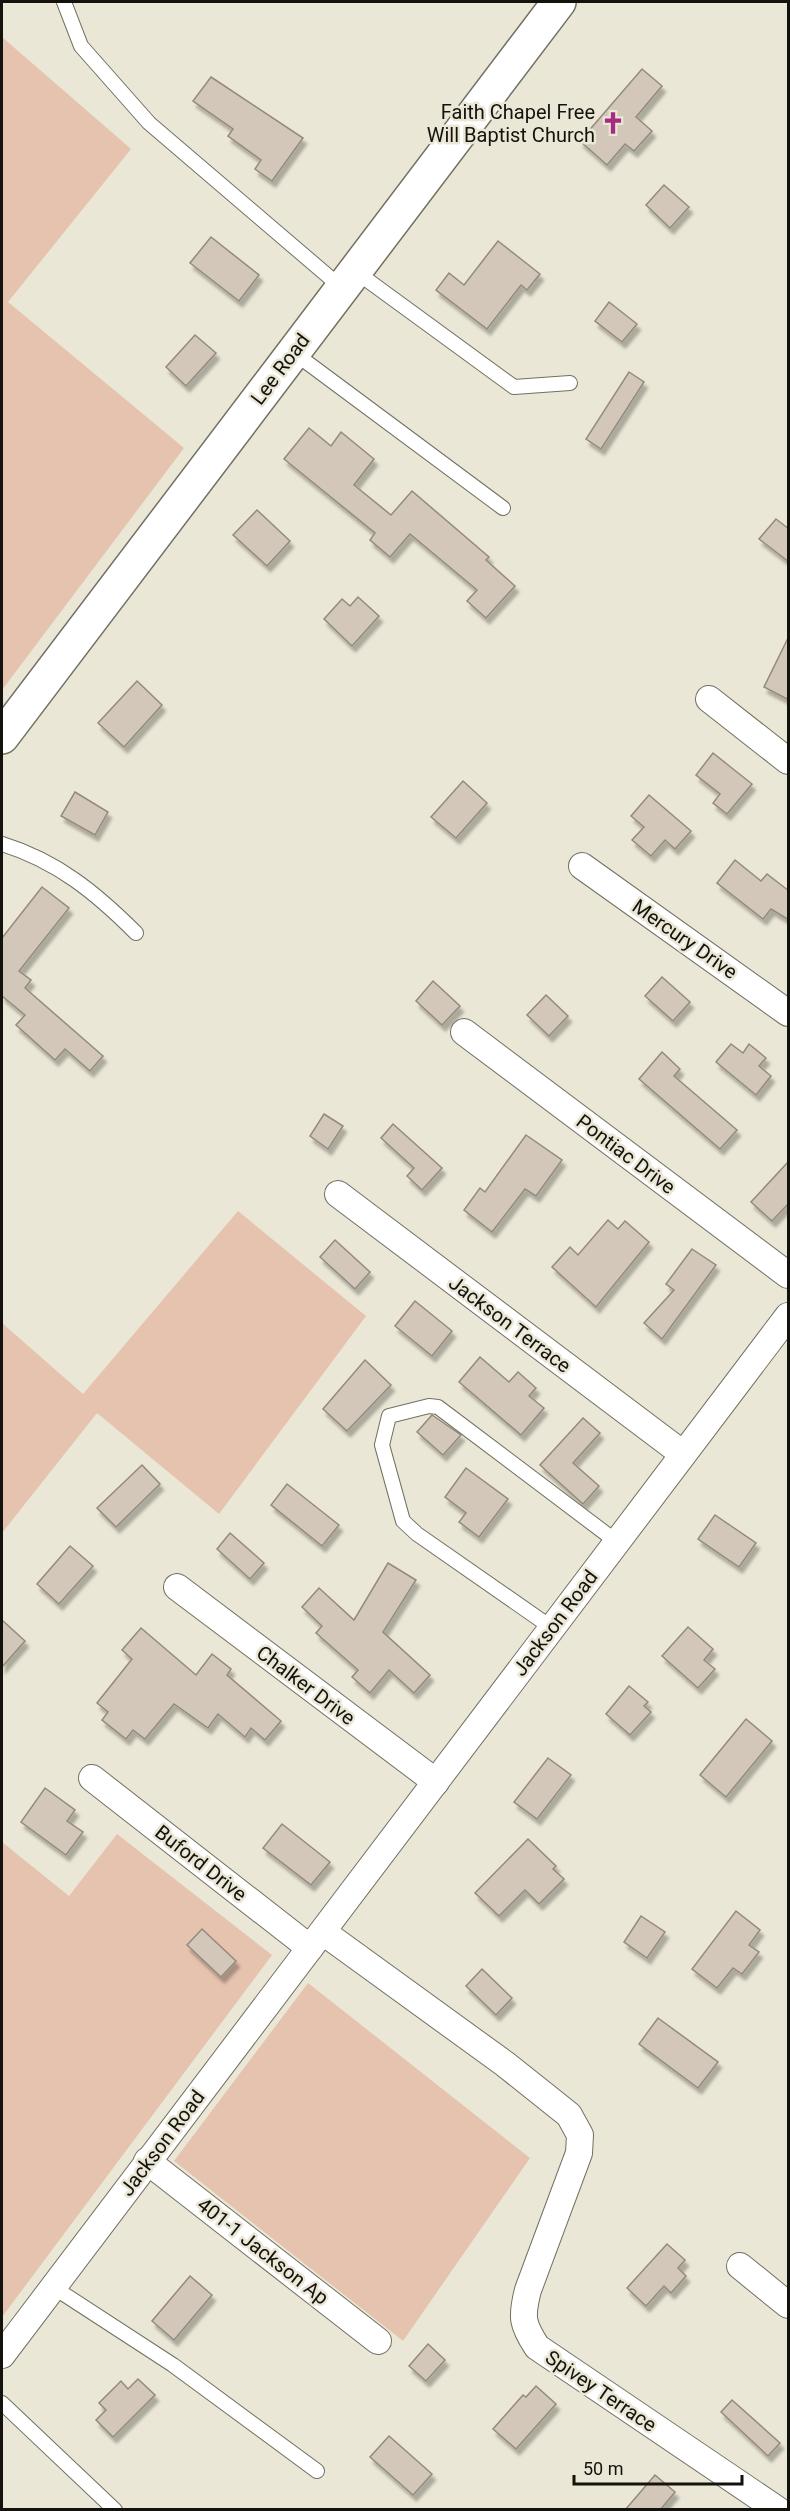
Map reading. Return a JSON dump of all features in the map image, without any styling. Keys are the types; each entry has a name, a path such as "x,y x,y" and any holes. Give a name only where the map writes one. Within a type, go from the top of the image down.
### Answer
{"street":[{"name":"Lee Road","path":"2,736 559,2"},
{"path":"709,699 789,761"},
{"name":"Mercury Drive","path":"582,866 789,1012"},
{"name":"Pontiac Drive","path":"464,1032 789,1275"},
{"name":"Jackson Terrace","path":"338,1194 683,1454"},
{"name":"Jackson Road","path":"2,2355 789,1316"},
{"name":"Chalker Drive","path":"177,1587 436,1782"},
{"name":"Buford Drive","path":"92,1778 317,1940"},
{"name":"Spivey Terrace","path":"317,1940 505,2064 568,2115 580,2135 579,2153 528,2290 523,2311 524,2329 537,2347 544,2352 778,2510"},
{"name":"401-1 Jackson Ap","path":"147,2162 378,2341"},
{"path":"740,2266 789,2305"}],"lane":[{"path":"64,2 81,46 149,123 348,279 514,387 570,383"},
{"path":"293,352 503,508"},
{"path":"2,843 30,852 62,869 99,897 136,933"},
{"path":"552,1628 417,1534 403,1521 382,1445 389,1416 429,1406 438,1407 616,1542"},
{"path":"53,2287 174,2365 317,2471"},
{"path":"2,2403 115,2510"}],"shaded area":[{"path":"2,37 131,149 8,302 184,448 2,690"},
{"path":"238,1211 366,1316 219,1514 97,1413 2,1533 2,1323 83,1394"},
{"path":"117,1834 272,1955 2,2317 2,1842 69,1896"},
{"path":"308,1983 530,2158 403,2341 174,2161"}],"building":[{"path":"642,69 662,86 636,117 652,131 634,151 625,144 607,165 580,141"},
{"path":"211,77 303,138 272,181 255,169 261,160 228,136 233,129 193,101"},
{"path":"664,185 689,207 670,228 646,205"},
{"path":"211,237 259,275 239,301 190,263"},
{"path":"498,241 540,274 527,290 521,285 487,329 436,290 449,273 464,285"},
{"path":"609,302 637,324 622,342 595,321"},
{"path":"195,335 216,353 186,386 166,367"},
{"path":"629,372 644,382 601,449 586,439"},
{"path":"309,428 331,446 341,432 374,459 354,485 391,515 412,491 489,557 486,560 515,586 486,618 467,601 477,590 410,534 390,557 370,540 375,533 284,459"},
{"path":"257,510 290,541 267,566 233,535"},
{"path":"776,519 789,529 789,562 759,539"},
{"path":"358,597 379,616 352,646 324,619 342,599 350,606"},
{"path":"789,636 789,700 764,687"},
{"path":"137,681 162,705 124,747 98,723"},
{"path":"713,753 752,784 727,814 713,803 720,794 696,775"},
{"path":"463,781 487,803 456,838 431,817"},
{"path":"75,792 108,812 95,835 61,816"},
{"path":"649,795 691,831 675,849 665,840 651,856 632,840 644,827 631,816"},
{"path":"735,860 761,881 767,874 789,891 789,920 771,909 763,919 717,883"},
{"path":"42,887 69,908 19,971 31,980 25,988 103,1056 90,1071 65,1049 55,1060 16,1025 25,1015 2,996 2,938"},
{"path":"662,977 690,1002 673,1021 645,996"},
{"path":"433,981 460,1006 442,1025 416,1001"},
{"path":"546,995 568,1016 549,1036 527,1015"},
{"path":"731,1044 743,1053 749,1044 766,1058 759,1066 771,1076 756,1095 716,1062"},
{"path":"662,1052 680,1069 674,1076 737,1130 720,1149 639,1079"},
{"path":"324,1114 343,1126 328,1149 310,1136"},
{"path":"393,1124 442,1168 422,1190 407,1176 414,1168 381,1138"},
{"path":"526,1135 562,1160 536,1196 525,1189 492,1232 464,1210 480,1188 485,1192"},
{"path":"789,1161 789,1203 772,1221 751,1202"},
{"path":"608,1220 618,1229 625,1221 649,1242 596,1307 552,1267 570,1247 578,1255"},
{"path":"335,1240 370,1272 355,1289 320,1257"},
{"path":"692,1249 716,1265 662,1339 644,1323 674,1290 666,1284"},
{"path":"415,1301 452,1331 432,1356 395,1326"},
{"path":"480,1357 509,1382 518,1372 536,1388 529,1396 544,1408 521,1435 459,1382"},
{"path":"365,1360 391,1385 347,1431 323,1409"},
{"path":"432,1415 461,1435 443,1455 417,1432"},
{"path":"583,1418 600,1433 573,1463 599,1486 583,1504 540,1465"},
{"path":"142,1465 160,1484 116,1527 97,1508"},
{"path":"466,1468 508,1499 479,1537 459,1522 466,1513 445,1497"},
{"path":"287,1484 339,1525 322,1546 271,1505"},
{"path":"715,1515 756,1543 739,1567 698,1539"},
{"path":"230,1533 264,1563 250,1579 217,1549"},
{"path":"70,1546 93,1566 59,1604 37,1584"},
{"path":"388,1563 416,1580 383,1632 430,1675 414,1693 389,1670 370,1693 352,1677 358,1670 316,1633 322,1626 302,1607 319,1588 354,1620"},
{"path":"2,1620 25,1641 2,1667"},
{"path":"688,1627 713,1649 704,1660 715,1669 698,1688 662,1656"},
{"path":"141,1628 196,1675 212,1654 231,1669 227,1675 281,1721 265,1740 251,1728 245,1737 218,1714 208,1728 174,1704 145,1739 133,1730 126,1739 102,1720 108,1712 97,1703 132,1659 122,1650"},
{"path":"629,1686 648,1702 644,1706 651,1712 630,1735 606,1714"},
{"path":"746,1719 772,1741 726,1797 700,1775"},
{"path":"548,1758 571,1775 537,1819 514,1802"},
{"path":"45,1788 75,1810 67,1821 83,1832 66,1855 21,1822"},
{"path":"282,1824 330,1862 311,1885 263,1848"},
{"path":"528,1839 556,1866 553,1869 564,1879 539,1904 525,1890 499,1916 475,1893"},
{"path":"736,1911 760,1930 749,1945 759,1952 742,1974 733,1968 717,1988 692,1969"},
{"path":"641,1916 665,1932 647,1958 624,1942"},
{"path":"202,1929 236,1961 221,1977 187,1945"},
{"path":"482,1969 512,1998 496,2015 466,1986"},
{"path":"658,2018 718,2062 698,2088 639,2044"},
{"path":"667,2244 685,2260 678,2268 686,2276 671,2293 664,2286 646,2306 627,2288"},
{"path":"190,2276 212,2295 174,2340 152,2321"},
{"path":"428,2344 445,2360 426,2381 409,2366"},
{"path":"138,2379 155,2395 113,2437 96,2420 106,2410 99,2403 121,2381 128,2389"},
{"path":"536,2386 556,2404 516,2449 493,2429 523,2395 526,2397"},
{"path":"732,2400 780,2443 768,2456 721,2412"},
{"path":"389,2436 432,2474 413,2495 370,2457"},
{"path":"655,2475 675,2492 660,2510 625,2510"}],"place":[{"name":"Faith Chapel Free Will Baptist Church","path":"613,123"}]}
